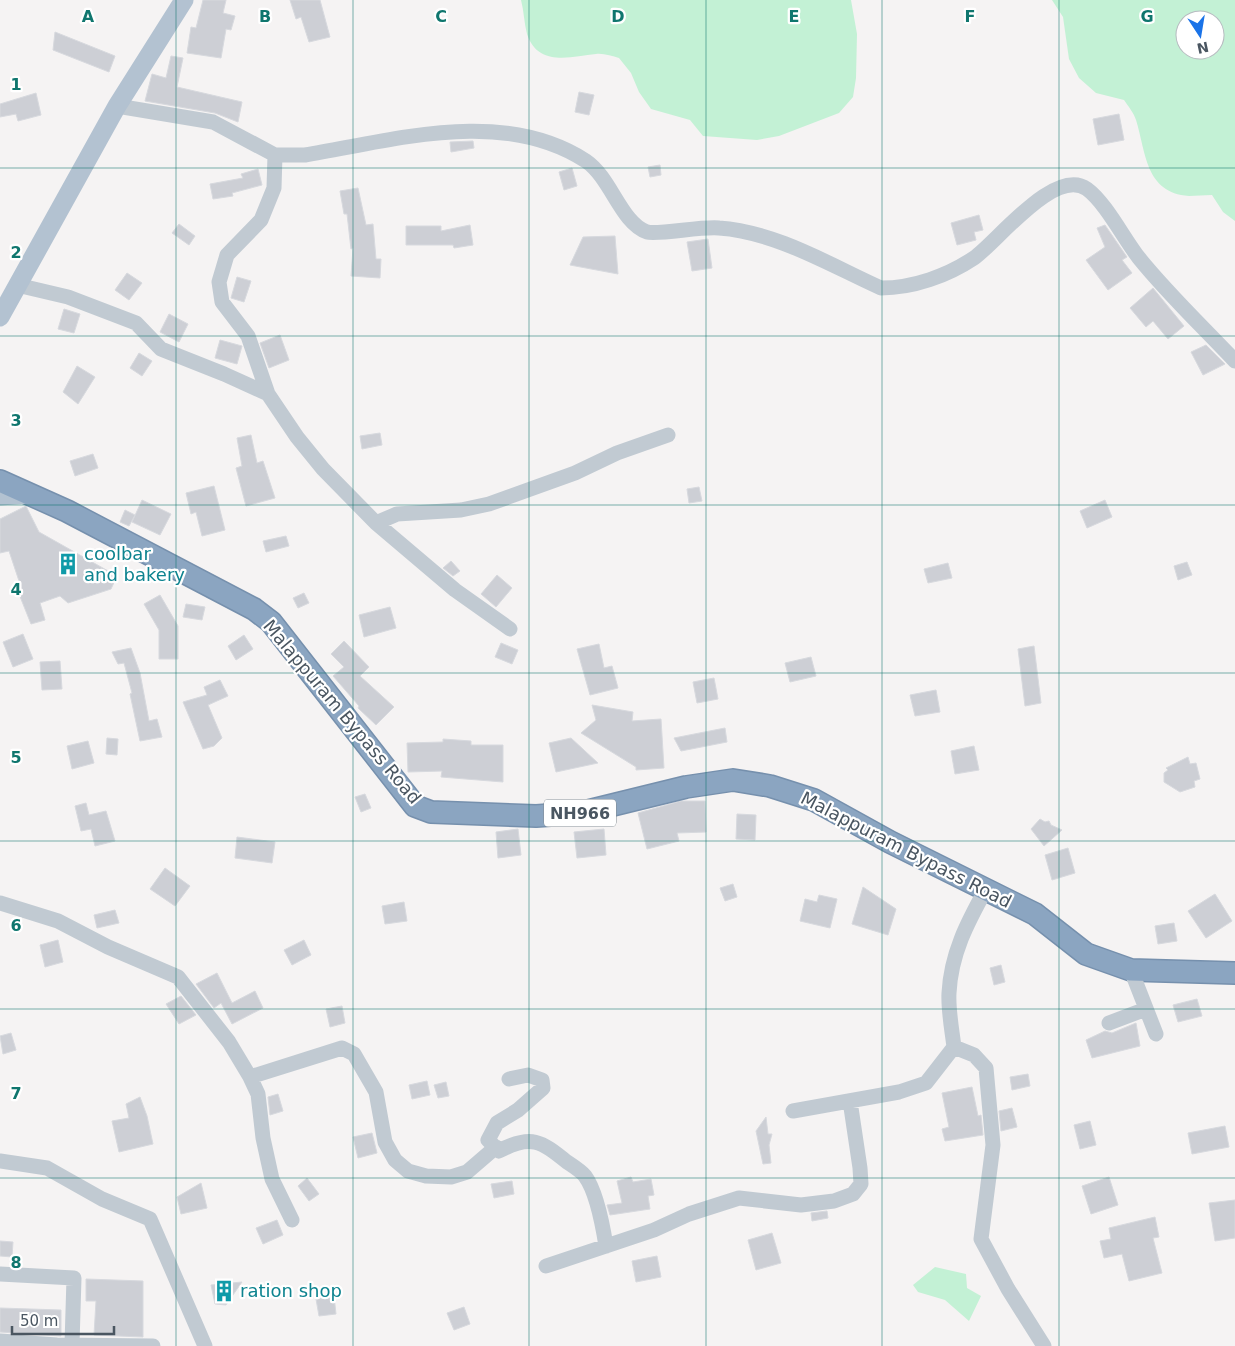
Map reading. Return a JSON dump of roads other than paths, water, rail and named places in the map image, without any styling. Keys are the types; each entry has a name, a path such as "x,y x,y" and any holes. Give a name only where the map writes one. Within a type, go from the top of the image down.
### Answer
{"highway":[{"name":"Malappuram Bypass Road","path":"0,481 67,511 240,602 270,622 415,806 431,812 536,816 580,813 686,787 733,780 770,786 814,800 1035,914 1086,954 1131,970 1235,973"}],"main road":[{"path":"0,317 117,106 184,0"},
{"path":"0,496 29,494"}],"street":[{"path":"117,106 213,122 275,155 305,155 452,132 500,132 544,142 586,161 604,177 633,222 648,232 719,228 767,237 881,288 898,288 943,275 974,258 1029,208 1056,188 1073,185 1086,188 1098,200 1140,259 1235,361"},
{"path":"275,155 274,188 261,220 226,255 219,282 222,302 248,336 268,394 297,437 323,468 376,523 455,590 510,629"},
{"path":"17,285 68,297 136,323 160,349 224,374 268,394"},
{"path":"376,523 397,514 461,510 489,504 575,473 617,453 668,435"},
{"path":"793,1111 899,1092 926,1083 954,1047 949,994 954,960 964,927 986,889"},
{"path":"0,903 58,920 108,946 178,977 229,1042 258,1094 263,1138 272,1179 292,1220"},
{"path":"1131,970 1156,1034"},
{"path":"1109,1023 1146,1009"},
{"path":"954,1047 974,1055 986,1068 993,1145 981,1239 1008,1289 1044,1346"},
{"path":"250,1077 342,1048 354,1054 376,1092 385,1142 395,1160 408,1171 426,1176 450,1177 467,1172 496,1147"},
{"path":"509,1079 528,1076 542,1080 542,1088 518,1110 497,1123 488,1140 499,1151 514,1143 533,1141 548,1145 585,1176 601,1218 606,1246"},
{"path":"546,1266 739,1198 800,1205 834,1202 853,1194 861,1184 861,1176 850,1101"},
{"path":"0,1161 47,1168 102,1198 150,1219 205,1346"},
{"path":"0,1274 74,1278 76,1345"},
{"path":"0,1341 76,1345 154,1346"}],"place":[{"name":"coolbar and bakery","path":"68,564"},
{"name":"ration shop","path":"224,1291"}]}
